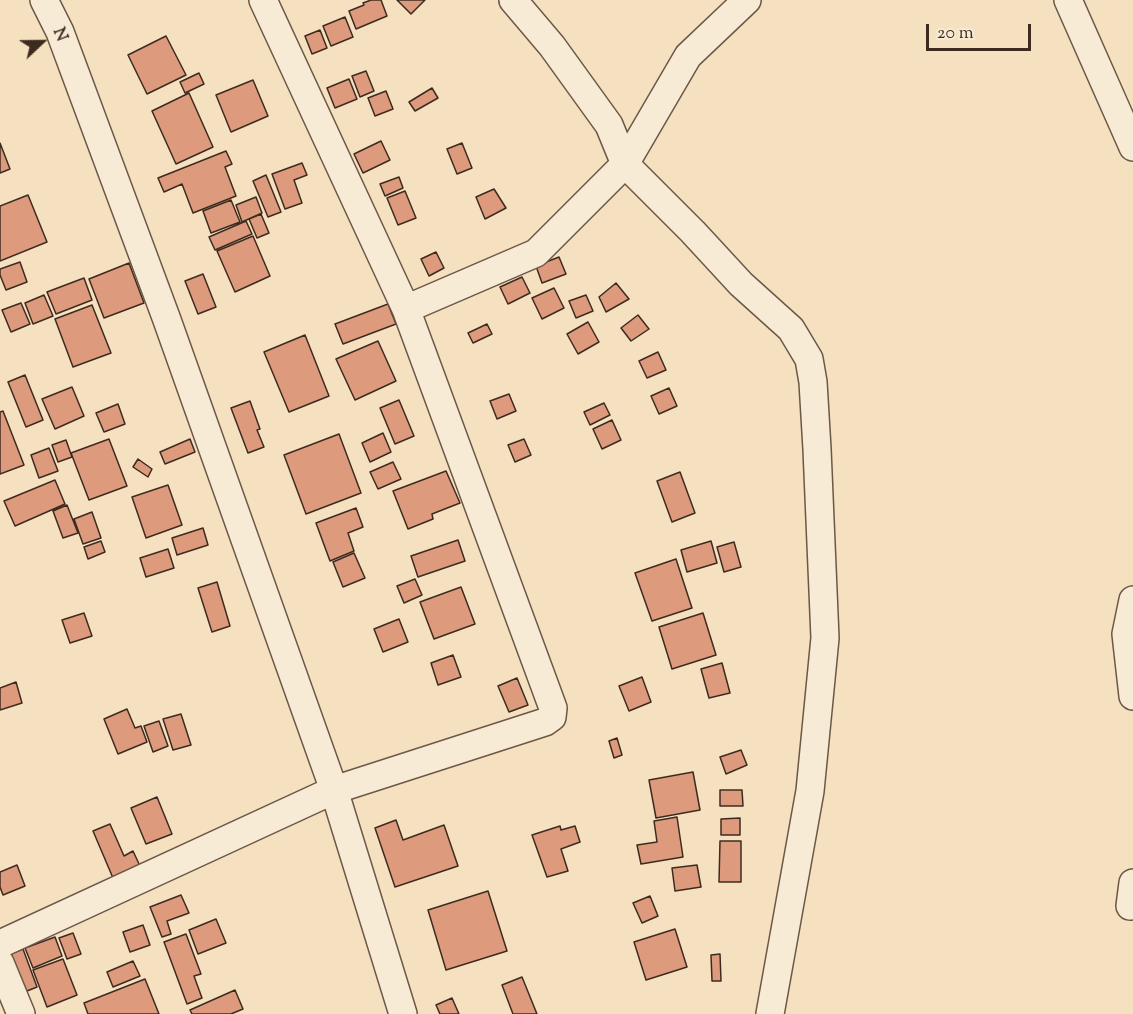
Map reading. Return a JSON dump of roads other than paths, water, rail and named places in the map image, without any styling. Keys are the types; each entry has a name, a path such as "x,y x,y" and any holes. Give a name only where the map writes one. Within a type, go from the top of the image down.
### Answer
{"street":[{"path":"45,0 60,32 163,309 334,790 403,1014"},
{"path":"0,944 334,790 545,722 552,717 553,708 406,309 263,0"},
{"path":"513,0 552,46 609,125 625,164 741,284 791,329 809,359 813,382 825,638 810,791 770,1014"},
{"path":"406,309 536,253 625,164 688,56 747,0"},
{"path":"1068,0 1133,147"},
{"path":"1133,600 1126,634 1133,696"},
{"path":"0,963 21,1014"}]}
